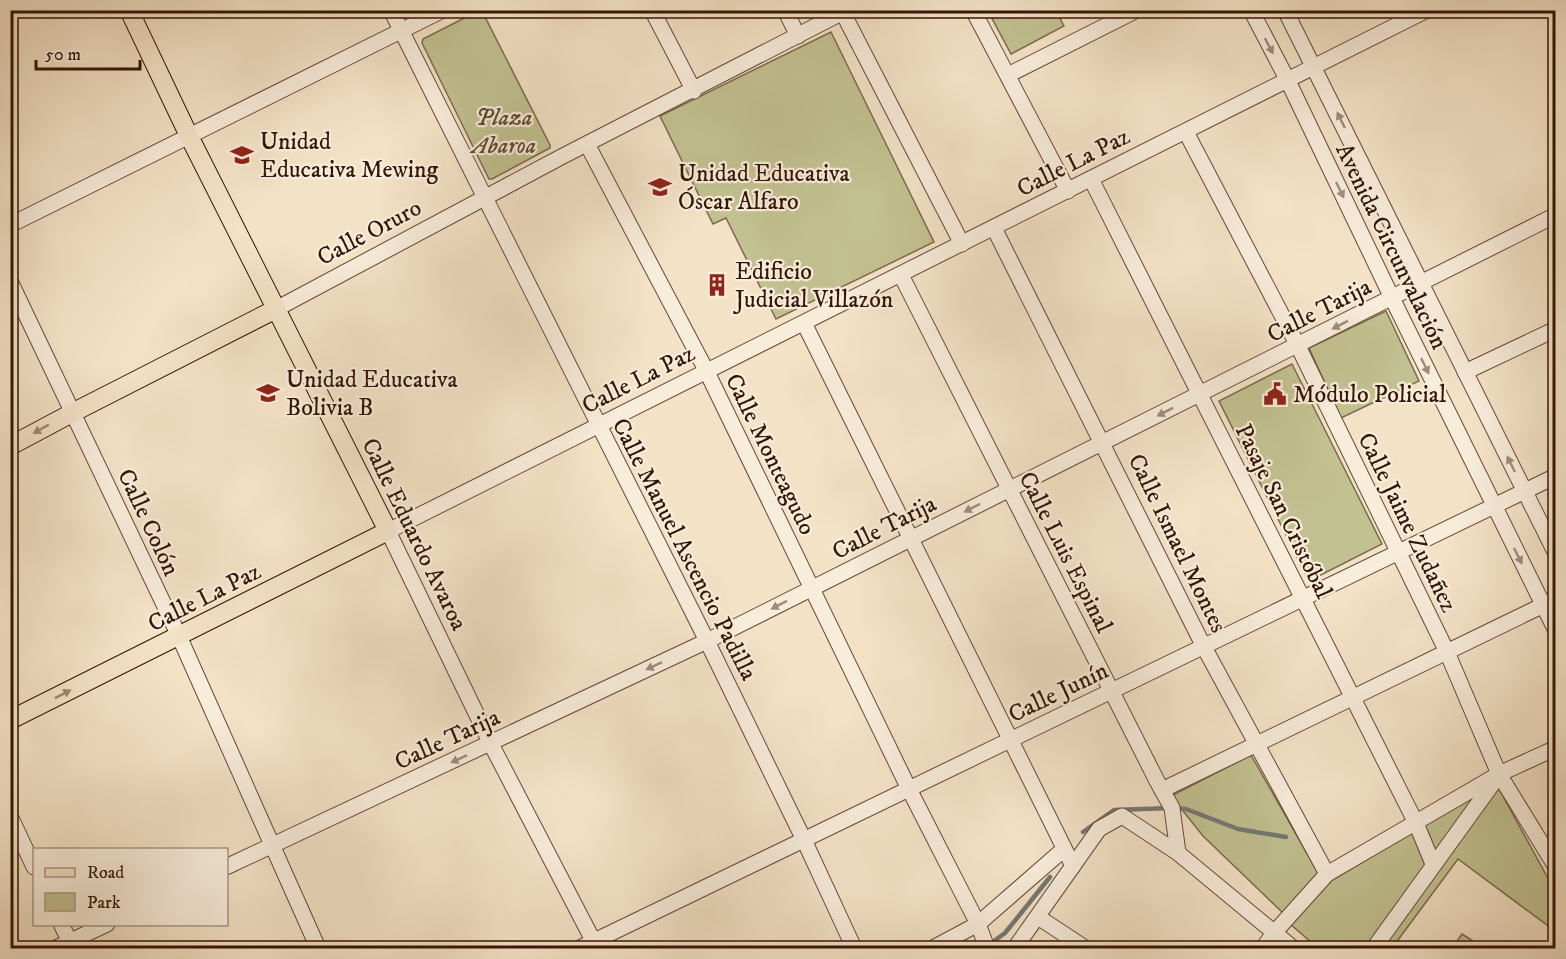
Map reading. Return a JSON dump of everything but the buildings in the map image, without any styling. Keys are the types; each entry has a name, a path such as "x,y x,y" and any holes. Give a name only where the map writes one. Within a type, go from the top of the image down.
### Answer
{"main road":[{"name":"Calle Eduardo Avaroa","path":"129,10 189,136 388,531"},
{"name":"Calle Oruro","path":"10,446 72,412 276,309"},
{"name":"Calle La Paz","path":"10,720 388,531"}],"street":[{"name":"Calle Manuel Ascencio Padilla","path":"391,10 707,641 854,948"},
{"path":"10,225 443,10"},
{"path":"652,10 694,91"},
{"path":"785,10 798,36"},
{"path":"973,10 1068,191"},
{"path":"1008,75 1137,10"},
{"name":"Avenida Circunvalación","path":"1251,10 1288,81 1493,506 1549,602 1556,631"},
{"name":"Avenida Circunvalación","path":"1285,10 1556,554"},
{"path":"1314,67 1427,10"},
{"path":"845,12 962,244"},
{"name":"Calle Oruro","path":"276,309 485,197 845,12"},
{"name":"Calle La Paz","path":"388,531 1314,67"},
{"name":"Calle Jaime Zudañez","path":"1186,132 1298,346 1447,652 1499,774 1556,867"},
{"name":"Calle Monteagudo","path":"587,144 707,372 909,789 978,924 987,948"},
{"name":"Pasaje San Cristóbal","path":"1091,179 1416,823 1433,864"},
{"name":"Calle Tarija","path":"228,866 707,641 1556,215"},
{"name":"Calle Ismael Montes","path":"994,228 1204,647 1327,874"},
{"name":"Calle Luis Espinal","path":"901,275 1172,808 1178,852"},
{"name":"Calle Colón","path":"10,281 179,636 318,948"},
{"path":"804,323 1073,866"},
{"path":"1466,372 1556,329"},
{"name":"Calle Junín","path":"590,946 1556,476"},
{"name":"Calle Eduardo Avaroa","path":"388,531 590,946"},
{"path":"1162,790 1549,602"},
{"path":"1263,948 1327,874 1499,774 1556,748"},
{"path":"1374,948 1499,774"},
{"path":"10,816 33,865"},
{"path":"1015,948 1099,829 1122,816 1178,852 1293,948"},
{"path":"933,948 978,924 1064,849"},
{"path":"1038,917 1085,948"},
{"path":"61,926 66,946 102,926"}],"green space":[{"name":"Plaza Abaroa","path":"482,11 550,145 550,148 492,179 489,179 422,43 423,39"},
{"path":"988,11 1056,11 1064,26 1011,54"},
{"path":"831,32 934,242 776,319 726,218 713,224 660,116"},
{"path":"1386,311 1419,381 1341,418 1309,348"},
{"path":"1292,364 1382,544 1309,581 1219,401"},
{"path":"1251,755 1318,873 1284,914 1203,836 1171,796"},
{"path":"1499,789 1555,891 1555,931 1458,859 1392,948 1318,948 1290,924 1329,882 1477,794"},
{"path":"1462,934 1484,948 1452,948"}],"waterway":[{"path":"1083,832 1114,810 1172,808 1186,809 1238,829 1286,837"},
{"path":"990,944 1005,933 1050,877"}],"place":[{"name":"Unidad Educativa Mewing","path":"242,155"},
{"name":"Unidad Educativa Óscar Alfaro","path":"660,187"},
{"name":"Edificio Judicial Villazón","path":"717,285"},
{"name":"Unidad Educativa Bolivia B","path":"268,393"},
{"name":"Módulo Policial","path":"1275,394"}]}
